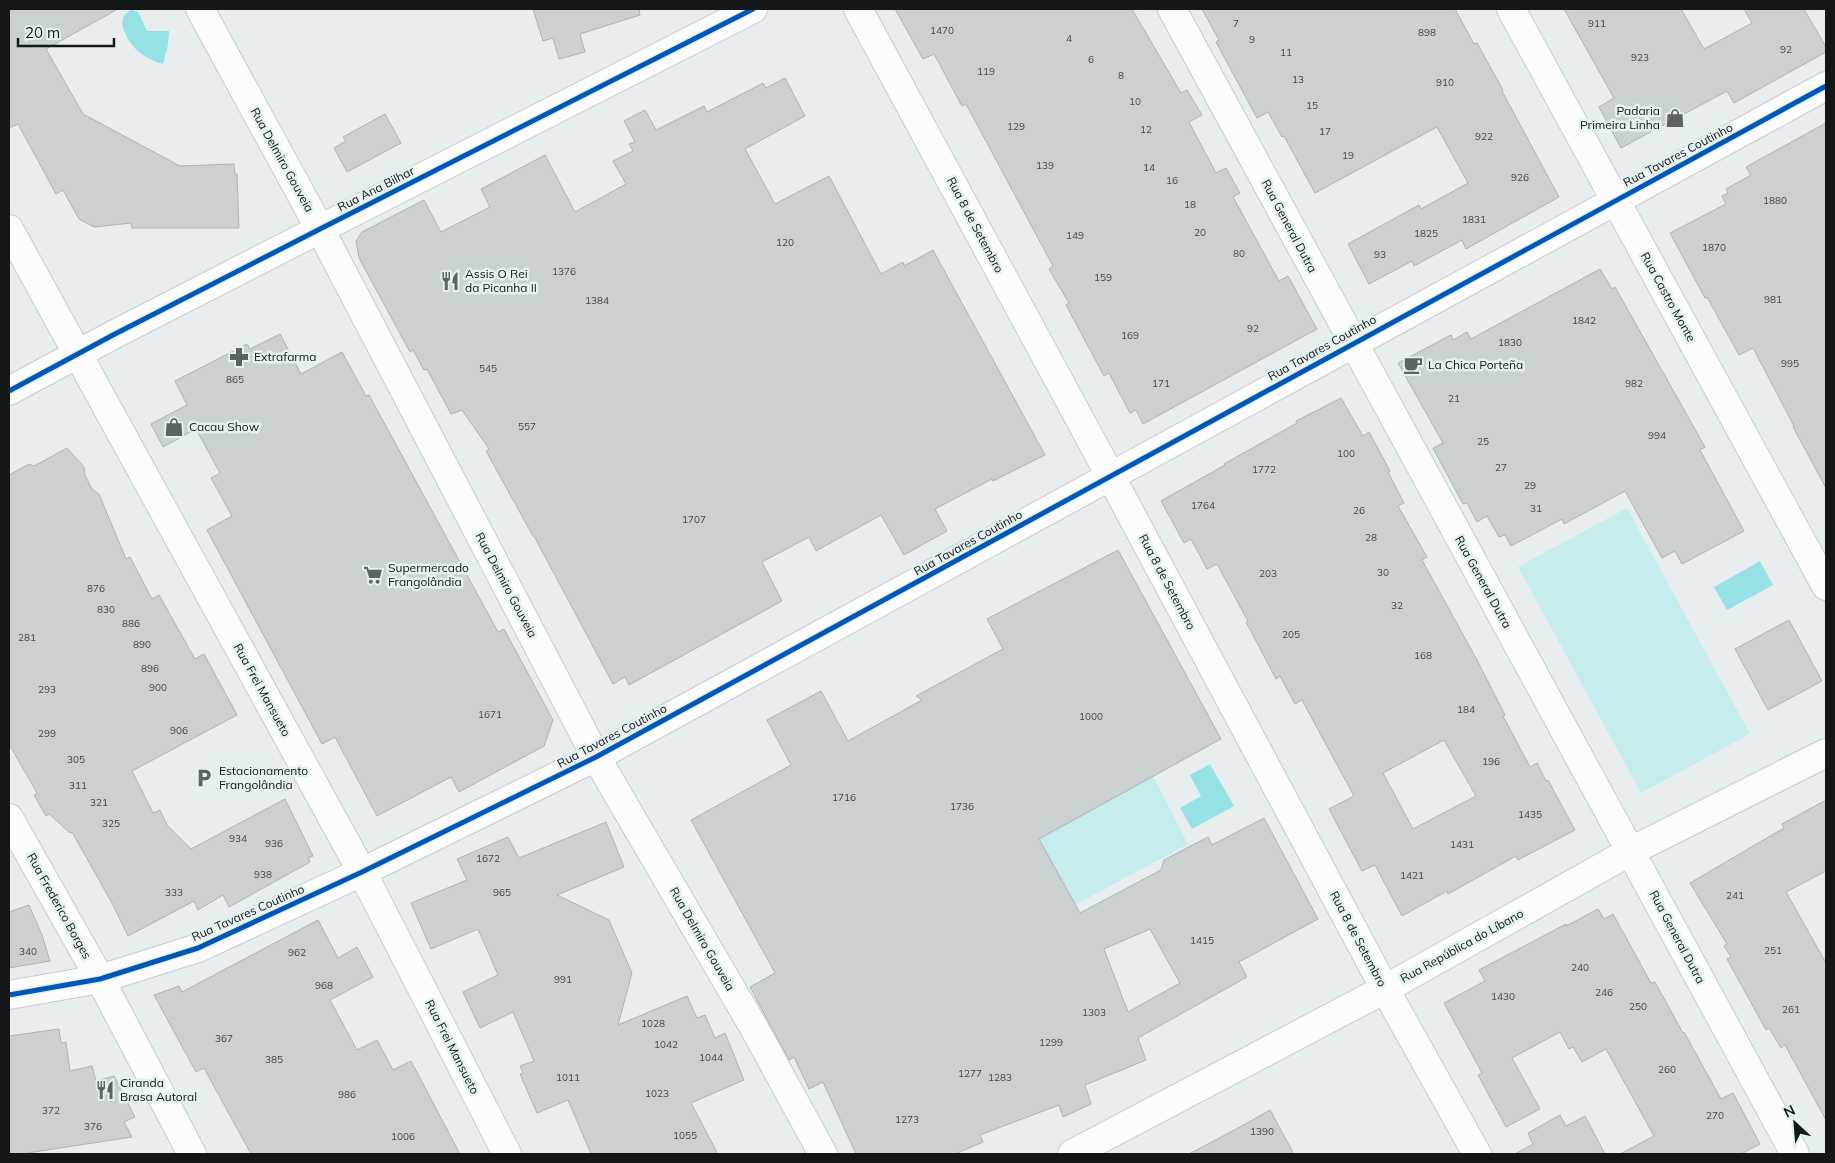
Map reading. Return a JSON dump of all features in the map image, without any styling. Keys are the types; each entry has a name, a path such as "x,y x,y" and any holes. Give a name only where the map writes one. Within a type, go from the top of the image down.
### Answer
{"street":[{"name":"Rua Delmiro Gouveia","path":"200,9 320,229 596,757 752,1026 823,1154"},
{"name":"Rua Ana Bilhar","path":"9,391 78,353 754,9"},
{"name":"Rua 8 de Setembro","path":"858,9 1385,989 1477,1154"},
{"name":"Rua General Dutra","path":"1172,9 1352,343 1795,1154"},
{"name":"Rua Castro Monte","path":"1511,9 1826,586"},
{"name":"Rua Tavares Coutinho","path":"9,995 100,979 198,948 362,872 596,757 1826,86"},
{"name":"Rua Frei Mansueto","path":"9,229 362,872 507,1154"},
{"name":"Rua República do Líbano","path":"1072,1154 1385,989 1631,851 1826,753"},
{"name":"Rua Frederico Borges","path":"9,818 100,979 192,1154"}],"shaded area":[{"path":"1627,508 1750,734 1641,793 1518,567"},
{"path":"1153,776 1188,844 1075,905 1039,839"}],"water":[{"path":"132,10 138,12 147,31 169,31 168,45 163,64 141,54 130,43 124,30 123,18 126,13"},
{"path":"1760,561 1773,585 1727,610 1714,587"},
{"path":"1210,764 1234,806 1192,829 1180,808 1201,796 1190,775"}],"building":[{"path":"9,9 118,9 46,49 83,114 180,166 234,164 235,174 237,174 239,228 132,228 131,223 94,227 79,219 63,190 56,194 18,124 9,128"},
{"path":"533,9 639,9 640,15 580,34 585,52 559,59 553,38 543,41"},
{"path":"895,9 1132,9 1181,93 1187,90 1202,115 1189,122 1216,173 1226,168 1240,193 1233,197 1279,281 1288,276 1317,329 1143,424 1136,410 1130,413 1109,373 1104,376 1066,305 1069,303 1049,269 1053,266 966,104 962,106 934,54 923,59"},
{"path":"1202,9 1455,9 1474,44 1477,43 1503,90 1559,197 1466,249 1462,240 1414,266 1412,261 1369,284 1348,244 1419,205 1421,209 1468,183 1437,127 1315,193 1284,136 1282,137 1268,112 1257,118 1216,42 1219,40"},
{"path":"1564,9 1681,9 1704,49 1752,23 1744,9 1804,9 1826,47 1826,52 1734,103 1727,91 1621,148 1599,107 1614,98"},
{"path":"785,78 805,116 745,149 775,204 829,176 881,274 903,262 904,266 933,250 1045,455 993,481 992,479 935,509 947,531 904,555 881,515 816,551 809,537 762,562 782,601 629,685 625,677 613,684 486,451 489,449 462,410 451,414 427,369 424,370 413,350 410,352 359,258 356,241 362,232 424,200 441,232 490,207 481,189 545,155 575,212 626,184 613,161 633,151 629,144 635,142 624,121 645,110 656,130 704,106 707,112 763,83 766,88"},
{"path":"385,114 401,143 347,172 334,148 346,141 343,137"},
{"path":"1826,123 1826,488 1753,348 1739,355 1707,297 1705,298 1670,233 1726,204 1722,196 1728,193 1726,189 1751,175 1746,167"},
{"path":"1600,269 1612,289 1615,287 1705,447 1700,450 1744,531 1682,564 1675,551 1662,558 1625,491 1564,524 1562,519 1511,546 1505,535 1499,537 1487,516 1477,522 1467,503 1463,504 1433,448 1443,443 1398,363 1451,335 1453,340 1467,332 1471,339"},
{"path":"280,334 301,374 342,352 366,396 369,395 498,632 504,629 553,720 544,746 459,792 451,777 377,816 335,737 322,744 207,530 232,516 211,478 220,473 196,429 163,447 151,424 187,405 175,381 247,344 250,349"},
{"path":"1341,398 1363,436 1369,432 1390,471 1388,472 1404,503 1398,506 1427,557 1422,560 1477,660 1505,715 1503,716 1530,767 1537,763 1575,830 1518,860 1516,856 1448,894 1447,891 1402,916 1375,865 1362,871 1329,809 1354,796 1302,700 1295,704 1280,676 1276,679 1246,622 1248,621 1217,564 1207,569 1191,539 1184,543 1161,501 1297,423 1296,421","holes":["1444,740 1476,796 1413,829 1383,773"]},
{"path":"67,448 84,467 85,475 92,489 99,494 126,559 130,557 152,599 159,595 195,659 204,654 237,715 132,771 153,813 160,810 167,825 191,849 285,799 313,856 308,858 310,862 229,907 223,895 198,910 194,901 128,936 112,903 72,832 70,833 49,814 46,816 34,795 37,793 9,744 9,475 29,464 34,466"},
{"path":"1118,550 1221,739 1039,839 1080,913 1161,870 1164,860 1208,837 1212,845 1264,818 1318,919 1239,962 1247,977 1138,1038 1146,1060 1085,1085 1091,1104 1063,1117 1059,1105 980,1135 983,1142 955,1154 856,1154 823,1082 809,1089 794,1057 789,1060 750,987 775,973 691,820 791,765 767,720 821,691 848,741 922,700 916,696 1003,649 987,619","holes":["1150,929 1180,983 1128,1012 1104,949"]},
{"path":"1789,620 1822,681 1768,710 1735,649"},
{"path":"1826,800 1826,871 1786,892 1826,963 1826,1120 1785,1045 1781,1048 1769,1028 1766,1030 1727,959 1731,957 1724,946 1727,944 1690,883 1784,828 1782,824"},
{"path":"606,822 624,867 557,895 609,920 632,973 618,1025 687,996 697,1018 705,1015 715,1038 725,1033 744,1080 691,1103 718,1154 591,1154 568,1100 537,1113 520,1074 523,1073 520,1066 534,1061 513,1012 480,1028 463,992 498,975 478,929 431,949 411,903 467,880 457,859 508,837 519,858"},
{"path":"29,905 42,935 50,961 9,968 9,912"},
{"path":"1598,909 1604,919 1613,914 1651,983 1655,982 1721,1099 1733,1093 1760,1144 1741,1154 1620,1154 1654,1136 1606,1049 1582,1062 1573,1047 1569,1049 1560,1032 1512,1058 1540,1109 1506,1127 1478,1075 1482,1073 1444,1003 1485,981 1479,970"},
{"path":"318,920 338,958 357,947 373,977 330,1000 357,1050 377,1040 393,1070 411,1061 460,1154 251,1154 204,1068 196,1072 154,995 179,986 182,992"},
{"path":"59,1029 61,1043 66,1042 70,1071 92,1066 96,1081 114,1076 135,1117 124,1122 132,1137 21,1154 9,1154 9,1036"},
{"path":"1270,1110 1294,1154 1189,1154 1240,1127"},
{"path":"1560,1115 1566,1126 1585,1116 1605,1154 1515,1154 1533,1144 1528,1133"}],"cycle path":[{"path":"9,391 113,335 753,9"},
{"path":"9,995 100,979 198,948 362,872 596,757 1826,86"}],"place":[{"name":"Padaria Primeira Linha","path":"1675,118"},
{"name":"Assis O Rei da Picanha II","path":"450,281"},
{"name":"Extrafarma","path":"239,357"},
{"name":"La Chica Porteña","path":"1413,365"},
{"name":"Cacau Show","path":"174,427"},
{"name":"Supermercado Frangolândia","path":"373,575"},
{"name":"Estacionamento Frangolândia","path":"204,778"},
{"name":"Ciranda Brasa Autoral","path":"105,1090"}]}
